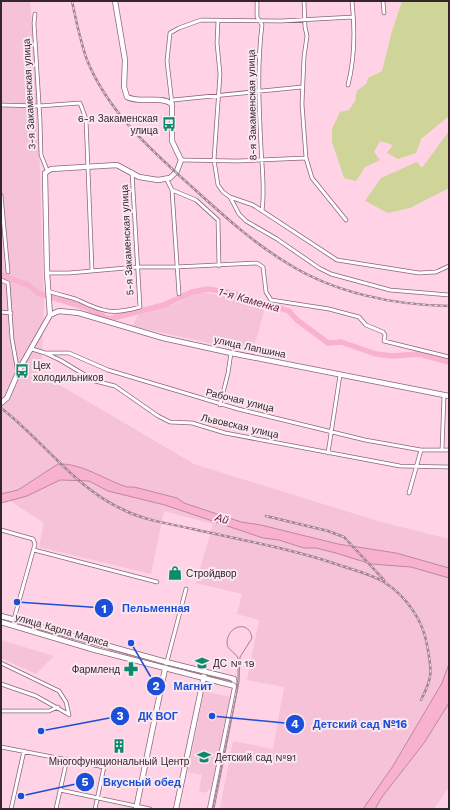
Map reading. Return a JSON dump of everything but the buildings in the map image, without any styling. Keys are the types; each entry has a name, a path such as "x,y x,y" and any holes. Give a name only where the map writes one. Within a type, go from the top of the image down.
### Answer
{"street":[{"path":"115,1 125,60 124,87 127,97 136,100 164,100 172,102 259,90 302,87"},
{"name":"8-я Закаменская улица","path":"257,1 257,17 261,21 262,25 259,37 261,160 264,190 262,211"},
{"path":"304,1 304,20 308,36 304,56 302,87 306,158 312,178 346,220"},
{"path":"348,85 352,68 352,1"},
{"path":"383,1 384,13"},
{"name":"3-я Закаменская улица","path":"35,14 34,23 40,106 41,155 47,170 44,176 48,300 50,315"},
{"path":"47,170 117,165 139,177 158,180 170,178 177,171 181,160 172,141 172,102 166,61 170,33 179,28 201,20 261,21 353,17"},
{"path":"218,20 219,96 214,160 218,185 223,192 230,197 248,202 337,260 411,272 436,272 449,266"},
{"path":"1,105 40,106 80,103 86,119 92,270"},
{"path":"181,160 261,160 306,158"},
{"name":"5-я Закаменская улица","path":"48,291 77,300 85,305 103,311 120,312 140,307 132,172"},
{"path":"166,178 172,190 179,294"},
{"path":"172,190 196,200 218,220 219,266"},
{"path":"1,194 8,272"},
{"path":"230,197 239,214 246,221 277,239 319,268 331,274 390,290 449,295"},
{"path":"47,273 69,273 137,267 219,266 258,263 263,267 266,292 271,300 329,309 359,317 366,325 383,332 385,335 384,341 449,357"},
{"path":"1,280 8,283 18,373"},
{"name":"улица Лапшина","path":"50,315 59,311 79,313 163,338 340,375 447,395"},
{"path":"1,312 11,313"},
{"path":"1,403 7,398 18,373 50,315"},
{"name":"Рабочая улица","path":"32,349 45,353 69,353 108,370 220,405 365,440 421,450 449,450"},
{"name":"Львовская улица","path":"45,353 60,360 95,381 115,386 158,416 170,422 192,424 225,433 400,466 449,468"},
{"path":"220,405 228,373 231,353"},
{"path":"328,453 340,375"},
{"path":"442,450 447,395"},
{"path":"409,493 421,450"},
{"path":"1,530 33,539 34,550 14,619"},
{"path":"34,550 157,582"},
{"path":"136,807 166,662 186,589"},
{"name":"улица Карла Маркса","path":"1,616 166,662 234,679 235,686 165,669 1,622"},
{"path":"1,663 58,691 66,702 69,715 58,707 36,696 1,684"},
{"path":"176,809 205,671"},
{"path":"210,809 235,686"},
{"path":"1,711 49,711 58,707"},
{"path":"1,747 104,767 96,809"},
{"path":"11,809 24,751"},
{"path":"56,809 67,759"},
{"path":"60,790 150,809"}],"shaded area":[{"path":"1,1 30,1 38,109 44,305 41,374 194,464 381,522 449,539 449,787 434,809 220,809 233,741 273,749 284,687 247,680 259,620 237,614 242,594 196,583 213,524 164,511 151,574 39,547 44,523 1,495"},
{"path":"198,292 234,297 265,307 258,334 251,351 132,326 140,312 175,304"},
{"path":"1,640 54,656 36,674 1,658"},
{"path":"204,691 230,697 211,788 205,793 199,791 202,775 188,772"}],"green space":[{"path":"402,1 449,1 449,116 421,139 416,153 398,159 387,153 393,145 380,141 374,152 380,160 365,167 356,181 344,178 332,142 332,129 340,112 349,110 355,101 357,91 366,84 368,78 382,71 392,31"},
{"path":"449,131 449,188 410,208 388,213 365,201 381,178 417,162 422,168"}],"water":[{"name":"Ай","path":"58,464 67,464 85,469 127,487 134,487 177,498 184,503 241,522 261,525 338,544 396,553 449,568 449,578 411,567 371,564 316,548 304,548 279,540 263,538 165,505 108,491 89,481 60,480 27,496 1,503 1,494 18,490"},
{"path":"449,664 449,703 424,743 382,797 375,809 363,809 393,766 442,683"}],"waterway":[{"name":"1-я Каменка","path":"1,275 28,285 38,293 84,307 109,319 164,305 192,292 208,289 232,293 289,311 297,320 328,343 341,342 376,354 393,356 419,354 449,362"}],"tram line":[{"path":"1,619 165,665 229,680 236,684 237,690"},
{"path":"212,809 238,679 238,658 227,645 228,637 230,632 234,629 243,627 247,628 252,638 240,657 239,682 214,809"}],"railway":[{"path":"72,1 80,38 87,60 96,79 119,114 147,145 249,237 287,263 305,273 344,290 386,300 449,306"},
{"path":"1,408 17,421 75,477 108,502 126,511 159,522 303,554 362,572 384,582 406,601 422,627 425,636 430,661 430,674 428,685 421,700"},
{"path":"266,516 328,531 344,537 384,580"}],"place":[{"name":"6-я Закаменская улица","path":"169,124"},
{"name":"Цех холодильников","path":"22,371"},
{"name":"Стройдвор","path":"175,573"},
{"name":"Пельменная","path":"17,602"},
{"name":"Магнит","path":"131,643"},
{"name":"ДС № 19","path":"202,663"},
{"name":"Фармленд","path":"131,669"},
{"name":"Детский сад №16","path":"212,716"},
{"name":"ДК ВОГ","path":"41,731"},
{"name":"Многофункциональный Центр","path":"119,746"},
{"name":"Детский сад №91","path":"204,757"},
{"name":"Вкусный обед","path":"21,796"}]}
